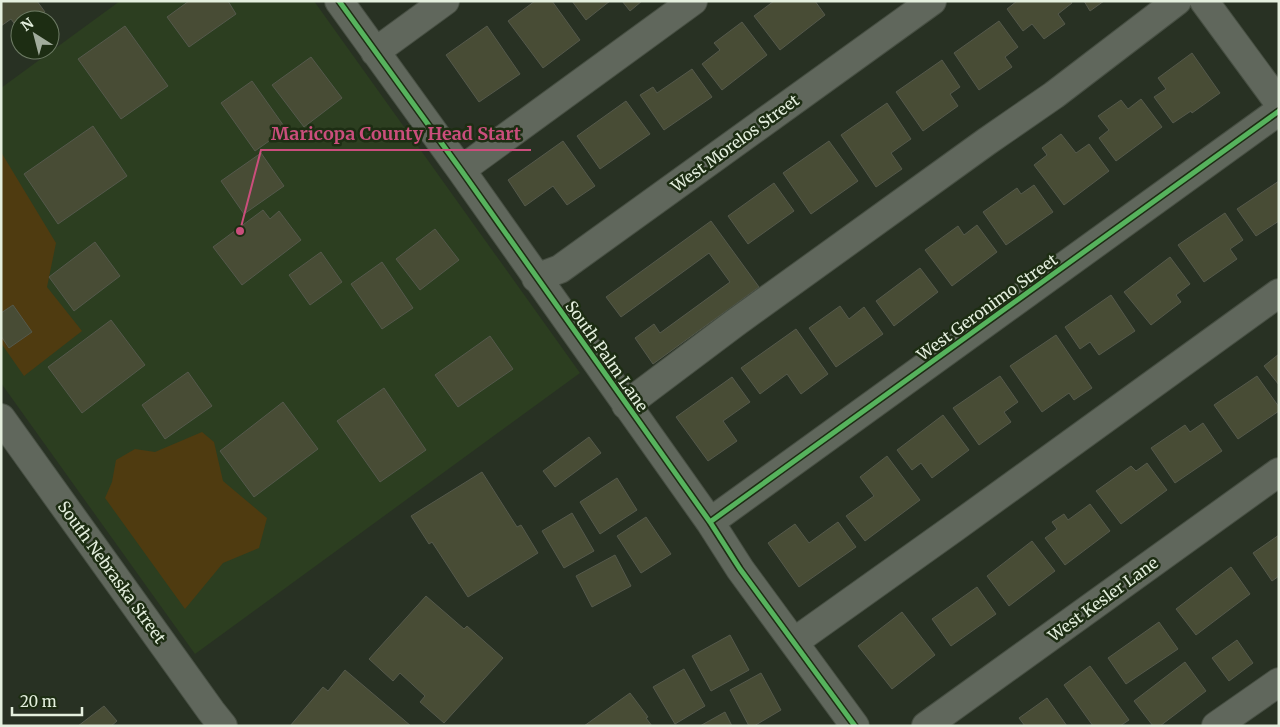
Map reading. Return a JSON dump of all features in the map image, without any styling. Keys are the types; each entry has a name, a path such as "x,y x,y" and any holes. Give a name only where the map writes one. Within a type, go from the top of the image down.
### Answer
{"street":[{"name":"South Palm Lane","path":"339,1 710,522 740,569 855,726"},
{"path":"375,52 445,1"},
{"path":"461,170 693,1"},
{"name":"West Morelos Street","path":"536,278 560,269 932,1"},
{"path":"626,405 735,323 1054,95 1177,1"},
{"path":"1204,1 1279,103"},
{"name":"West Geronimo Street","path":"710,522 1279,111"},
{"path":"794,642 1279,293"},
{"name":"South Nebraska Street","path":"1,418 223,726"},
{"name":"West Kesler Lane","path":"926,726 1279,472"},
{"path":"1216,726 1279,682"}],"shaded area":[{"path":"120,1 314,1 580,373 195,654 1,383 1,88 39,60 60,60 60,45"},
{"path":"1,152 56,243 47,287 82,331 24,376 1,343"},
{"path":"202,432 214,442 223,481 267,518 259,548 223,563 185,609 105,498 112,482 116,460 135,449 155,452"}],"building":[{"path":"1,1 37,1 44,10 10,10 10,20 1,26"},
{"path":"189,1 228,1 236,14 189,47 167,17"},
{"path":"535,1 552,1 580,40 543,68 508,21"},
{"path":"572,1 610,1 586,20"},
{"path":"622,1 642,1 630,11"},
{"path":"774,1 815,1 825,15 780,50 754,16"},
{"path":"1017,1 1071,1 1072,3 1058,14 1065,24 1044,39 1032,24 1023,31 1007,9"},
{"path":"1084,1 1104,1 1090,11"},
{"path":"999,21 1018,47 1005,57 1012,67 979,90 954,53"},
{"path":"742,22 767,55 722,90 702,64 720,50 714,43"},
{"path":"125,26 168,86 121,119 78,59"},
{"path":"487,26 520,74 479,102 446,55"},
{"path":"1192,53 1220,93 1192,113 1191,111 1173,123 1154,97 1166,89 1158,78"},
{"path":"311,57 342,98 304,127 272,85"},
{"path":"942,60 960,87 950,94 958,106 923,131 896,92"},
{"path":"692,69 712,97 664,130 640,95 653,87 657,93"},
{"path":"252,81 286,129 255,151 221,103"},
{"path":"1141,99 1162,127 1116,161 1099,138 1109,130 1098,116 1121,100 1128,109"},
{"path":"626,101 650,134 600,169 577,136"},
{"path":"887,103 911,139 891,153 902,169 876,187 841,135"},
{"path":"93,126 127,176 58,224 24,174"},
{"path":"1061,134 1076,153 1089,144 1109,171 1064,205 1034,165 1047,155 1042,148"},
{"path":"563,141 595,186 567,205 553,186 525,206 508,180"},
{"path":"829,141 858,181 811,214 783,173"},
{"path":"261,153 284,186 244,214 221,181"},
{"path":"1279,181 1279,221 1256,236 1237,209"},
{"path":"774,183 794,211 748,244 728,216"},
{"path":"1034,185 1053,212 1006,245 983,212 1017,188 1021,194"},
{"path":"263,210 270,219 279,211 301,240 242,285 213,247"},
{"path":"1225,213 1243,240 1230,249 1237,259 1204,282 1178,245"},
{"path":"711,221 759,287 653,364 635,338 654,324 660,333 730,282 709,253 621,317 606,297"},
{"path":"977,225 997,252 952,286 925,250 958,226 964,235"},
{"path":"435,229 459,260 420,290 396,259"},
{"path":"95,242 120,276 74,311 49,277"},
{"path":"321,252 342,282 310,305 289,275"},
{"path":"1170,257 1190,284 1176,295 1181,302 1151,325 1124,292"},
{"path":"382,262 413,308 382,329 351,284"},
{"path":"920,268 938,292 894,326 876,301"},
{"path":"1111,295 1135,331 1099,355 1090,342 1080,349 1065,327"},
{"path":"13,305 32,332 9,348 1,336 1,313"},
{"path":"840,306 849,319 864,307 883,334 836,367 809,328"},
{"path":"111,320 145,365 82,413 48,367"},
{"path":"796,329 828,374 801,394 787,374 760,394 741,368"},
{"path":"1056,335 1092,388 1074,400 1069,393 1042,412 1010,366"},
{"path":"490,336 513,369 458,407 435,375"},
{"path":"1279,354 1279,385 1264,366"},
{"path":"188,372 212,406 165,439 142,405"},
{"path":"1000,376 1018,402 1004,412 1011,422 979,445 953,408"},
{"path":"1257,376 1279,407 1279,411 1238,439 1214,405"},
{"path":"732,377 750,402 723,421 737,441 708,461 676,417"},
{"path":"384,388 426,450 380,482 337,421"},
{"path":"283,402 318,449 254,497 220,451"},
{"path":"943,415 969,450 932,478 921,463 912,470 897,450"},
{"path":"1203,423 1222,451 1175,483 1151,448 1185,425 1190,432"},
{"path":"589,437 601,453 555,487 543,471"},
{"path":"887,456 920,500 865,541 846,516 874,496 860,477"},
{"path":"1147,463 1167,490 1121,524 1096,491 1131,466 1136,471"},
{"path":"482,472 517,527 521,525 538,553 468,597 432,542 429,544 411,516"},
{"path":"617,478 637,510 600,534 580,502"},
{"path":"1090,504 1110,531 1065,565 1045,538 1057,529 1052,522 1064,514 1068,520"},
{"path":"572,513 594,551 564,568 542,531"},
{"path":"646,517 671,554 641,573 617,536"},
{"path":"838,522 856,547 799,587 768,543 795,524 809,543"},
{"path":"1279,535 1279,576 1272,581 1253,553"},
{"path":"1032,541 1055,571 1009,606 987,576"},
{"path":"615,555 631,586 592,607 576,576"},
{"path":"1231,567 1250,594 1196,635 1176,609"},
{"path":"977,587 996,614 951,646 932,619"},
{"path":"426,596 464,629 467,626 503,658 444,723 420,702 425,696 400,673 393,681 369,659"},
{"path":"902,612 935,655 892,689 858,646"},
{"path":"1159,622 1178,649 1126,684 1108,658"},
{"path":"730,635 749,670 711,691 692,656"},
{"path":"1237,640 1253,663 1229,681 1212,658"},
{"path":"1185,662 1206,691 1160,726 1153,726 1134,701"},
{"path":"1090,666 1129,720 1120,726 1093,726 1064,685"},
{"path":"684,669 705,706 675,724 653,687"},
{"path":"345,670 411,726 290,726 323,687 328,691"},
{"path":"761,673 781,710 754,726 749,726 730,690"},
{"path":"630,693 648,717 646,718 652,726 584,726"},
{"path":"1047,698 1067,726 1025,726 1019,718"},
{"path":"104,706 117,721 111,726 78,726"},
{"path":"725,712 732,726 700,726"}],"cycle path":[{"path":"339,1 710,522 740,569 855,726"},
{"path":"710,522 1279,111"}],"place":[{"name":"Maricopa County Head Start","path":"240,231"}]}
